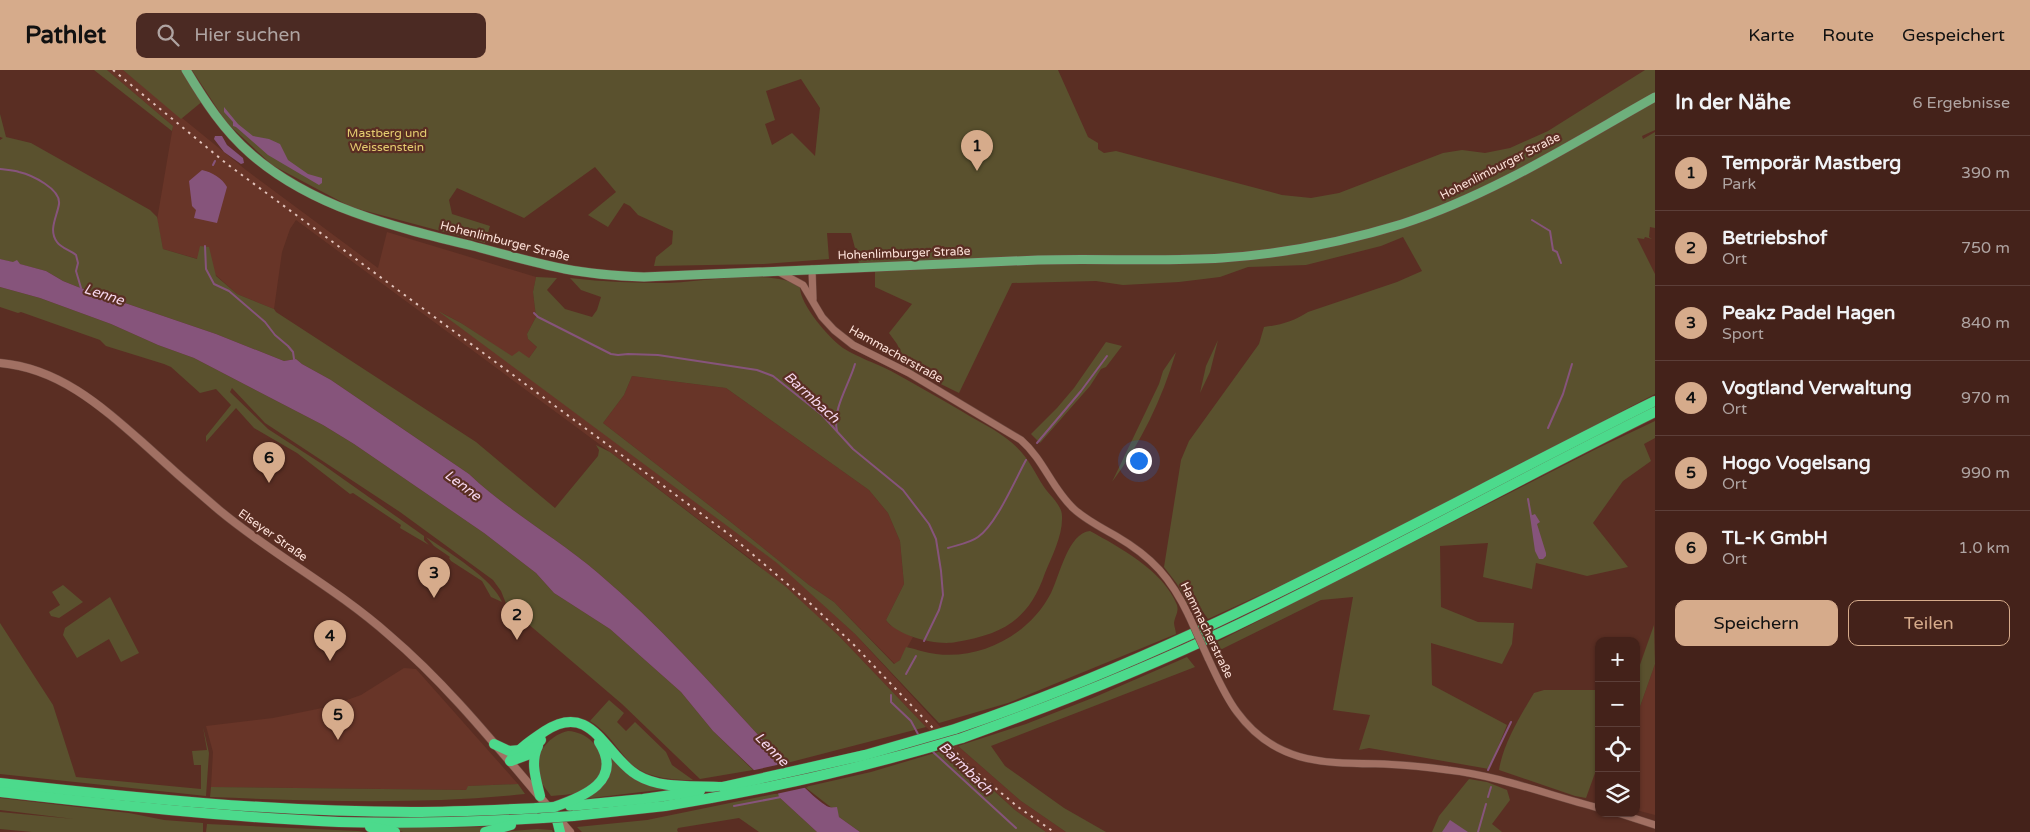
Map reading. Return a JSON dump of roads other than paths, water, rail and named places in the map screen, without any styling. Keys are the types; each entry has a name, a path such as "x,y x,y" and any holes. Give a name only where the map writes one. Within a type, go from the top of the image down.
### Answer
{"highway":[{"path":"510,761 521,750 554,726 565,723 584,724 602,738 624,765 637,775 656,783 673,786 723,787 865,756 954,729 1027,704 1101,675 1212,626 1312,577 1655,401"},
{"path":"0,792 138,808 340,822 456,822 573,816 665,806 760,790 854,769 962,738 1111,682 1232,627 1655,412"},
{"path":"510,761 518,760 527,755 542,740 558,729 577,728 594,735 603,747 606,755 606,765 600,782 593,790 560,808"},
{"path":"540,796 534,762 535,753 542,740"},
{"path":"494,744 509,751 521,750"},
{"path":"0,783 128,796 270,807 413,812 560,808 643,799 701,788"},
{"path":"560,808 560,832"},
{"path":"485,832 497,827 544,818"},
{"path":"340,822 395,832"}],"main road":[{"name":"Hohenlimburger Straße","path":"186,70 226,129 251,154 286,180 326,201 363,217 565,269 606,275 644,277 1041,260 1220,258 1266,254 1329,243 1403,224 1457,203 1527,170 1655,97"},
{"name":"Elseyer Straße","path":"0,363 11,364 52,376 90,398 224,514 355,607 389,634 421,663 540,796"},
{"path":"540,796 560,808 570,832"}],"street":[{"name":"Hammacherstraße","path":"807,269 814,302"},
{"path":"803,285 807,269"},
{"name":"Hammacherstraße","path":"776,271 803,285 828,324 853,345 922,381 1003,428 1026,444 1041,463 1060,495 1075,511 1131,545 1156,565 1176,591 1226,696 1243,719 1265,739 1296,756 1327,763 1402,765 1469,773 1595,807"},
{"path":"1630,817 1655,825"}],"water":[{"path":"224,107 238,124 253,136 269,139 280,144 288,160 308,174 322,178 322,183 319,185 268,155 233,126 233,122 224,112"},
{"path":"215,136 222,136 227,145 243,158 244,163 241,164 224,152 214,139"},
{"path":"202,170 216,176 227,187 217,223 194,218 196,210 192,206 189,181"},
{"name":"Lenne","path":"0,259 13,262 17,260 20,264 46,271 78,287 216,334 284,361 296,359 331,380 469,474 500,500 598,573 689,660 777,753 784,765 799,782 824,804 830,807 837,807 839,817 860,832 817,832 713,731 681,692 610,629 554,593 536,573 484,533 354,444 323,425 194,358 158,345 111,324 40,298 0,287"},
{"path":"1535,514 1540,522 1537,524 1546,553 1543,559 1539,559 1535,551 1530,516"},
{"path":"1450,820 1468,832 1442,832"}],"waterway":[{"path":"213,165 215,161"},
{"name":"Lenne","path":"0,169 17,171 31,176 51,188 55,193 59,204 53,228 54,237 61,246 76,255 78,263 76,271 81,288"},
{"path":"1532,220 1550,231 1553,250 1557,252 1561,263"},
{"path":"205,246 206,269 214,284 229,291 265,322 275,335 293,352 294,359"},
{"name":"Barmbach","path":"534,313 538,317 611,354 658,355 757,370 773,376 822,415 853,449 903,490 929,524 936,539 943,595 939,610 924,641"},
{"path":"1037,443 1081,391 1107,356"},
{"path":"837,431 836,423 839,406 855,364"},
{"path":"1548,428 1563,394 1572,364"},
{"path":"948,548 971,541 985,531 998,513 1026,460"},
{"path":"1528,499 1531,516"},
{"name":"Barmbach","path":"906,674 916,656"},
{"name":"Barmbach","path":"891,695 891,702 911,721 919,736"},
{"path":"1488,770 1511,722"},
{"name":"Barmbach","path":"932,751 1016,828"},
{"path":"1488,797 1491,787"},
{"path":"734,806 781,797"},
{"path":"1478,832 1486,804"}],"railway":[{"path":"113,70 227,164 730,535 812,605 854,645 969,766 1018,807 1054,832"}],"place":[{"name":"Temporär Mastberg","path":"977,171"},
{"name":"TL-K GmbH","path":"269,483"},
{"name":"Peakz Padel Hagen","path":"434,598"},
{"name":"Betriebshof","path":"517,640"},
{"name":"Vogtland Verwaltung","path":"330,661"},
{"name":"Hogo Vogelsang","path":"338,740"}],"park label":[{"name":"Mastberg und Weissenstein","path":"387,140"}]}
